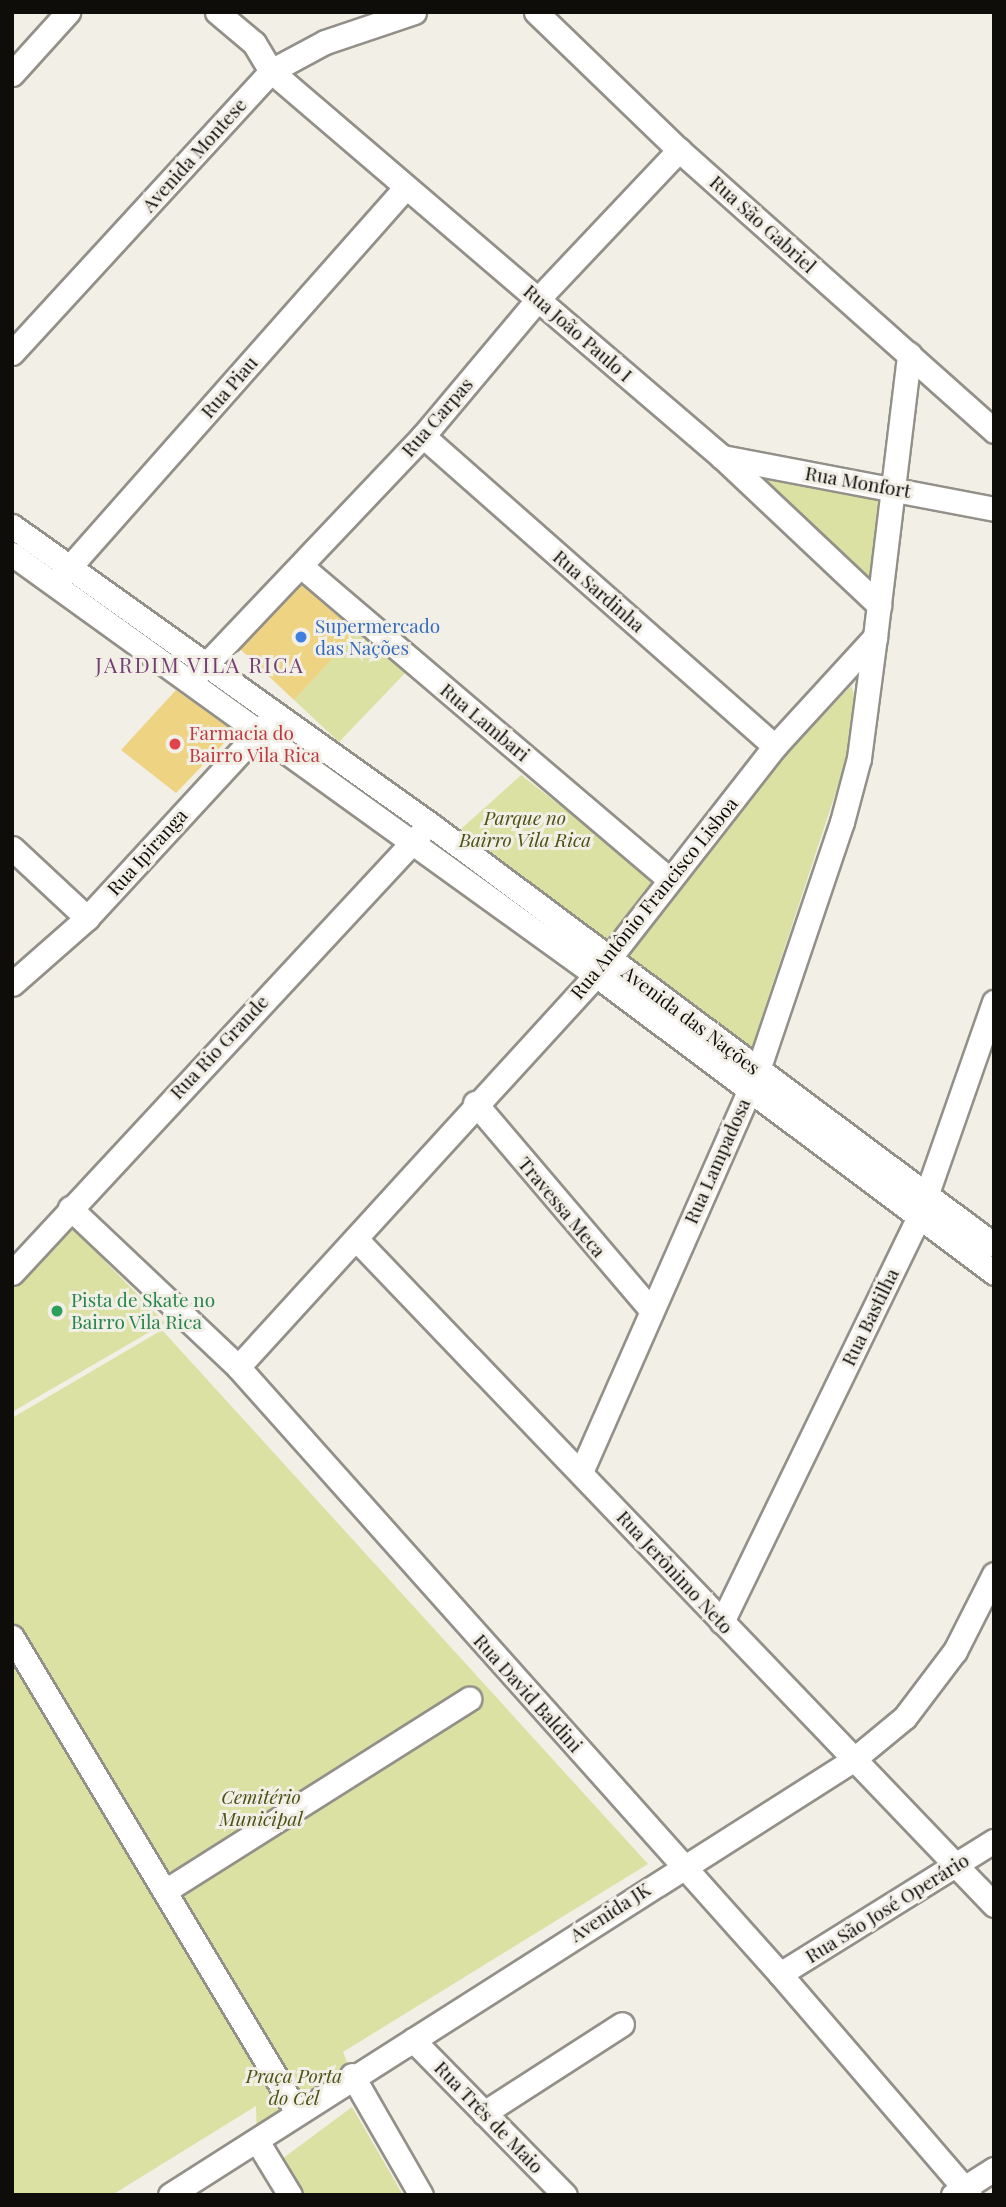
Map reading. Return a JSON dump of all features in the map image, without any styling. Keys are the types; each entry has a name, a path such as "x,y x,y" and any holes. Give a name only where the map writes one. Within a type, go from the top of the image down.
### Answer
{"street":[{"path":"12,74 68,12"},
{"path":"217,12 254,43"},
{"path":"246,12 254,43"},
{"name":"Avenida Montese","path":"12,353 271,71 324,42 414,12"},
{"name":"Rua São Gabriel","path":"536,12 679,150 994,431"},
{"name":"Rua João Paulo I","path":"254,43 271,71 404,188 538,298 722,457 879,604"},
{"name":"Rua Carpas","path":"199,672 423,436 538,298 679,150"},
{"name":"Rua Piau","path":"53,586 404,188"},
{"path":"875,637 909,354"},
{"name":"Rua Sardinha","path":"423,436 775,746"},
{"name":"Rua Monfort","path":"722,457 894,487 994,509"},
{"name":"Avenida das Nações","path":"12,526 70,568 199,672 259,730 408,843 602,967"},
{"name":"Avenida das Nações","path":"12,554 53,586 199,672 276,713 431,825 602,967 753,1079 926,1195 994,1245"},
{"name":"Rua Lambari","path":"301,566 669,879"},
{"name":"Rua Antônio Francisco Lisboa","path":"239,1367 357,1240 475,1103 602,967 775,746 875,637"},
{"name":"Rua Lampadosa","path":"581,1472 753,1079 842,822 859,758 875,637"},
{"name":"Rua Ipiranga","path":"12,984 87,918 276,713"},
{"name":"Rua Rio Grande","path":"12,1273 408,843 431,825"},
{"path":"12,848 87,918"},
{"name":"Rua Bastilha","path":"722,1622 918,1219 994,1002"},
{"name":"Avenida das Nações","path":"753,1079 918,1219 994,1273"},
{"name":"Travessa Meca","path":"475,1103 651,1310"},
{"name":"Rua David Baldini","path":"70,1208 239,1367 780,1974 962,2192"},
{"name":"Rua Jerônimo Neto","path":"357,1240 994,1905"},
{"name":"Avenida JK","path":"170,2195 257,2141 352,2075 413,2040 681,1866 853,1760 914,1706 955,1651 994,1574"},
{"path":"12,1637 297,2112"},
{"path":"165,1891 469,1699"},
{"name":"Rua São José Operário","path":"780,1974 994,1841"},
{"path":"484,2113 622,2024"},
{"name":"Rua Três de Maio","path":"413,2040 565,2195"},
{"path":"352,2075 421,2195"},
{"path":"257,2141 290,2195"},
{"path":"962,2192 994,2169"}],"green space":[{"path":"755,476 882,499 870,584"},
{"path":"362,626 407,671 339,742 294,700"},
{"path":"851,686 857,704 848,755 751,1050 623,955 783,758"},
{"name":"Parque no Bairro Vila Rica","path":"521,775 655,879 608,941 461,829"},
{"path":"69,1224 165,1323 12,1412 12,1286"},
{"name":"Cemitério Municipal","path":"162,1330 648,1864 343,2052 352,2075 257,2141 256,2106 112,2195 12,2195 12,1418"},
{"path":"352,2107 403,2195 298,2195 278,2162"}],"building":[{"name":"Supermercado das Nações","path":"301,585 357,632 294,700 240,649"},
{"name":"Farmacia do Bairro Vila Rica","path":"176,690 229,728 229,738 176,793 121,750"}],"place":[{"name":"Supermercado das Nações","path":"301,637"},
{"name":"Farmacia do Bairro Vila Rica","path":"175,744"},
{"name":"Pista de Skate no Bairro Vila Rica","path":"57,1311"}],"district":[{"name":"JARDIM VILA RICA","path":"200,664"}],"park label":[{"name":"Praça Porta do Cel","path":"294,2087"}]}
